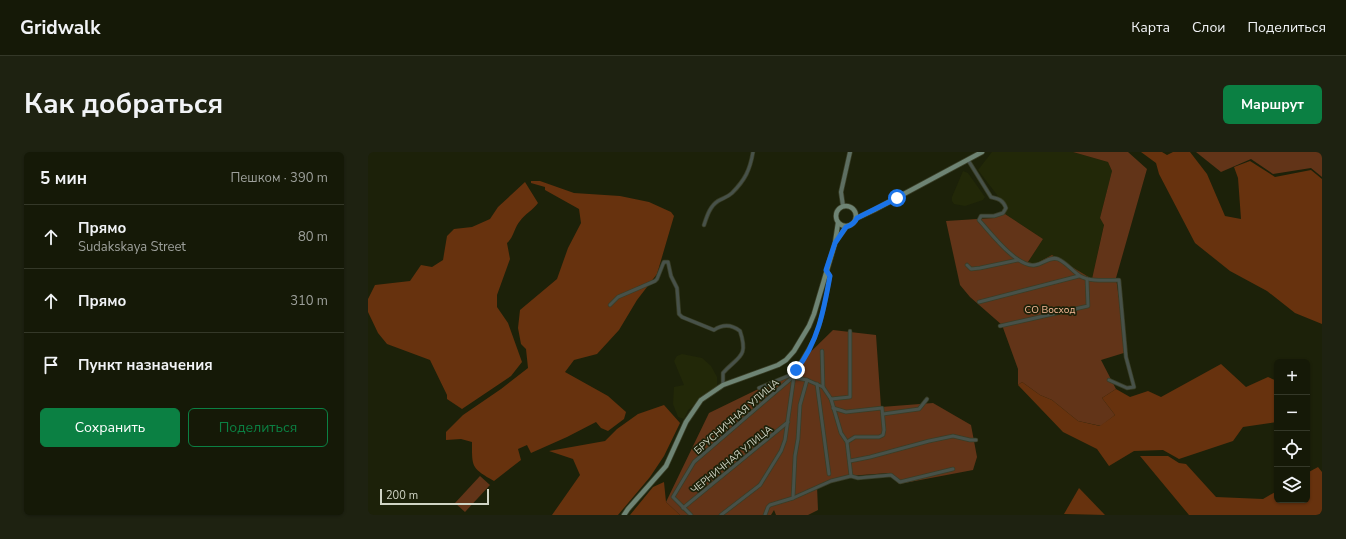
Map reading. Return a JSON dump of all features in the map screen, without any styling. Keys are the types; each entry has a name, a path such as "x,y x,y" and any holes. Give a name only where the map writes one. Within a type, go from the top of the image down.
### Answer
{"main road":[{"path":"843,206 841,192 850,152"},
{"path":"838,223 846,227 851,226 857,218 982,152"},
{"path":"624,515 666,466 686,422 701,400 723,385 778,365 786,360 794,351 809,326 818,302 835,243 838,223 836,216 838,210 843,206 850,206 855,211 857,218"},
{"path":"835,243 846,227"}],"street":[{"path":"704,225 710,210 718,201 732,192 744,177 751,165 753,152"},
{"path":"968,160 991,197 999,198 1004,203 1006,208 1003,213 994,216 981,216 979,220 1008,252 1018,260 1034,265 1053,258 1060,260 1069,266 1079,276 1087,279 1119,280 1126,357 1134,386 1127,388 1109,380"},
{"path":"967,265 971,269 1018,260"},
{"path":"610,305 618,297 655,281 664,262 668,262 671,276 677,288 679,314 682,317 714,330 720,326 730,325 740,331 743,339 744,350 740,358 728,367 723,374 723,385"},
{"path":"721,515 760,485 781,451 785,440 794,376 814,338 823,312 830,276 826,270"},
{"path":"979,302 1079,276"},
{"path":"1000,326 1088,306 1087,279"},
{"path":"831,399 850,397 850,331"},
{"path":"822,351 823,387"},
{"path":"759,388 788,376 794,376 807,380 823,387 831,399 841,433 847,442 851,476"},
{"name":"БРУСНИЧНАЯ УЛИЦА","path":"683,508 673,498 694,462 794,376"},
{"path":"793,498 800,405 807,380"},
{"path":"817,384 829,474"},
{"path":"882,414 919,409 927,399"},
{"path":"833,408 846,412 882,408 884,430 882,435 879,437 855,437 847,442"},
{"name":"ЧЕРНИЧНАЯ УЛИЦА","path":"683,508 788,422"},
{"path":"850,461 953,436 976,440"},
{"path":"765,515 770,505 851,476 858,478 891,475 900,482 953,469"},
{"path":"683,508 691,515"}],"shaded area":[{"path":"992,152 1073,152 1108,162 1112,171 1100,218 1104,224 1092,279 1028,262 1043,239 1005,214 1007,208 978,170"},
{"path":"1141,152 1162,152 1167,155 1173,152 1190,152 1207,174 1225,216 1241,219 1238,178 1234,167 1250,161 1275,177 1311,170 1322,179 1322,324 1295,313 1267,291 1230,271 1195,243 1159,174 1156,163"},
{"path":"963,171 968,173 985,197 983,200 965,206 954,204 952,197"},
{"path":"531,181 540,181 574,193 620,196 649,202 671,212 674,216 657,274 637,300 619,330 597,354 574,360 565,372 608,396 626,412 624,419 608,431 601,428 596,422 531,453 527,445 518,449 521,460 494,481 477,470 474,466 472,457 472,442 461,439 446,440 446,432 463,415 528,368 526,349 521,344 518,328 520,310 557,279 568,248 581,223 579,209 545,190 545,187 531,183"},
{"path":"525,182 538,203 520,221 507,243 510,259 497,295 497,307 508,323 522,362 511,376 462,409 447,399 447,395 430,360 387,344 378,333 368,312 368,299 375,285 410,281 421,265 432,267 443,260 447,236 454,229 472,227 490,219 498,207"},
{"path":"682,354 702,358 711,366 717,377 717,388 688,410 684,419 678,417 673,404 674,387 684,385 674,361 677,356"},
{"path":"1221,364 1246,387 1268,377 1274,380 1274,422 1243,427 1233,441 1179,459 1163,450 1134,451 1109,466 1097,449 1063,432 1018,385 1022,382 1040,395 1052,400 1078,421 1100,426 1115,415 1102,398 1116,389 1130,397 1148,391 1161,397"},
{"path":"664,405 680,423 664,456 650,477 618,515 552,515 580,475 573,459 549,451 605,441 617,429 638,414"},
{"path":"1140,456 1168,456 1179,463 1186,464 1216,497 1263,499 1274,493 1274,503 1310,503 1310,471 1318,467 1322,472 1322,515 1189,515"},
{"path":"664,482 666,502 680,515 630,515 653,487"},
{"path":"1079,488 1105,515 1064,514"}],"green space":[{"name":"СО Восход","path":"1073,152 1128,152 1147,169 1116,278 1127,352 1101,360 1116,389 1102,398 1115,415 1101,426 1078,421 1052,400 1040,395 1022,382 1018,385 1018,369 1002,325 970,297 960,285 946,221 993,218 1005,214 1043,239 1028,262 1035,264 1052,255 1092,279 1104,225 1100,218 1112,171 1108,162"},
{"path":"1196,152 1322,152 1322,177 1311,168 1273,174 1251,159 1221,172"},
{"path":"833,330 876,335 881,407 933,403 971,425 977,457 973,470 899,484 889,473 848,476 817,486 818,510 808,515 776,515 774,510 771,515 680,515 666,502 709,413 787,375"},
{"path":"480,476 490,485 465,512 455,503"}],"route":[{"path":"796,370 814,338 823,312 830,276 826,270 835,243 846,227 851,226 857,218 897,198"}]}
